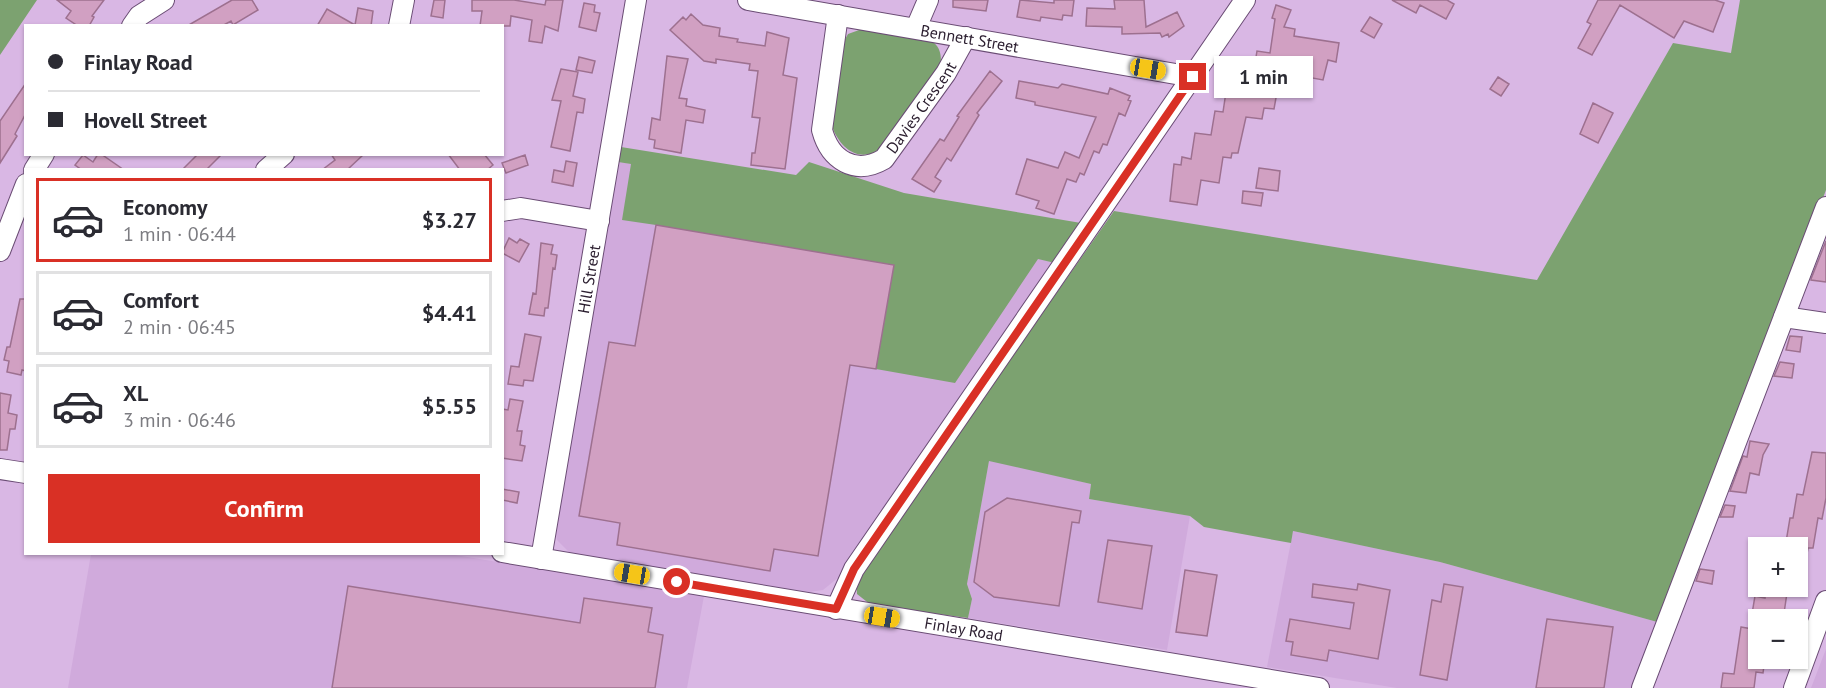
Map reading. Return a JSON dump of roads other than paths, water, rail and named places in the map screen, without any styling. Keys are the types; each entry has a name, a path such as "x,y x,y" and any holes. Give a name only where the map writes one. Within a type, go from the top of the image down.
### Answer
{"street":[{"path":"133,24 139,16 164,0"},
{"path":"399,24 404,0"},
{"name":"Hill Street","path":"542,559 636,0"},
{"name":"Bennett Street","path":"748,0 1193,77"},
{"path":"916,28 928,0"},
{"path":"836,609 854,569 1245,0"},
{"name":"Davies Crescent","path":"838,15 822,130 827,148 839,159 854,166 872,166 884,159 946,73 966,37"},
{"path":"268,168 282,156"},
{"path":"0,251 24,189"},
{"path":"1642,688 1826,207"},
{"path":"504,211 509,208 528,209 599,221"},
{"path":"1784,317 1826,323"},
{"path":"0,468 24,472"},
{"name":"Finlay Road","path":"504,552 1306,687"},
{"path":"1794,688 1826,602"}]}
